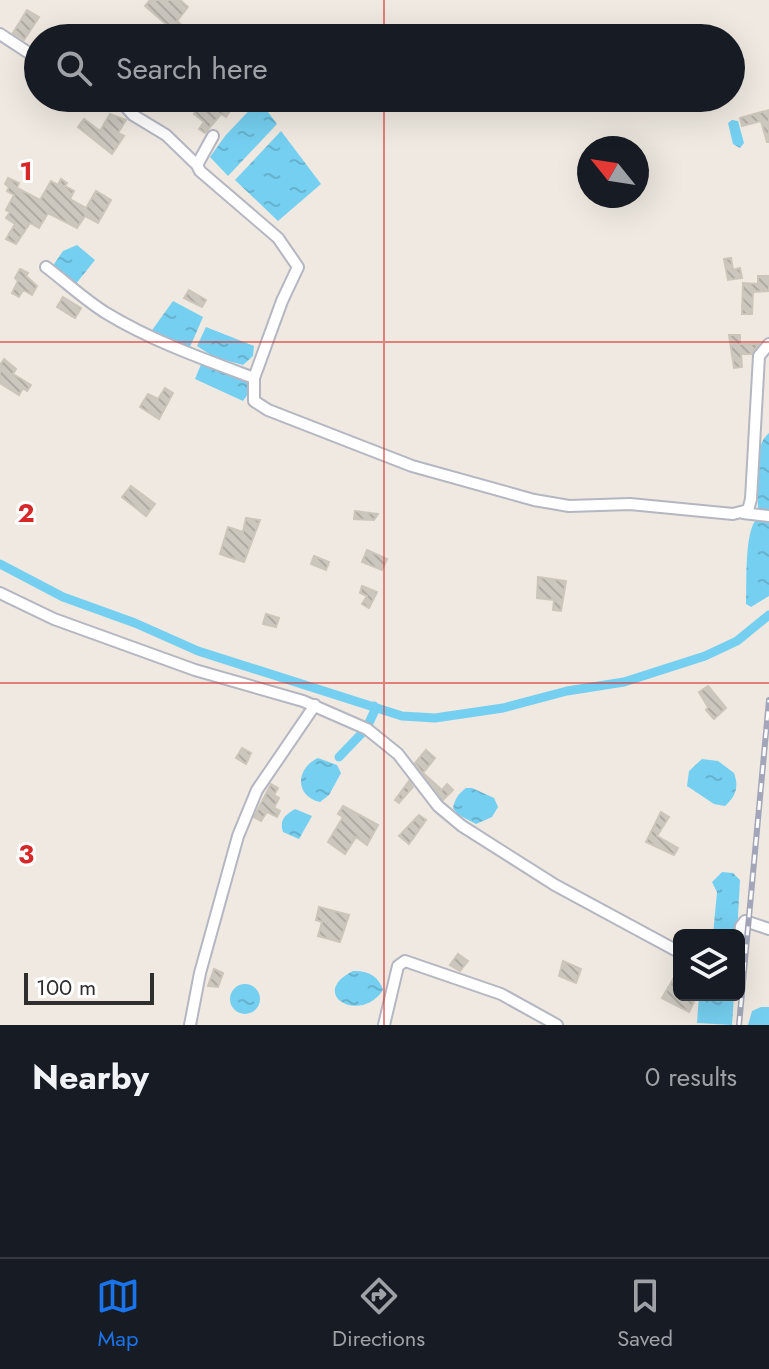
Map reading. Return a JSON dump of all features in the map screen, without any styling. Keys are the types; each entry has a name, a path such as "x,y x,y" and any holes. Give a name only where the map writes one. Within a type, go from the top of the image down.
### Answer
{"street":[{"path":"0,34 24,50"},
{"path":"130,112 166,135 200,171 278,238 298,267 254,378 254,401 268,410 412,466 569,506 630,504 659,509 769,516"},
{"path":"197,165 213,136"},
{"path":"46,267 102,311 125,324 183,352 254,378"},
{"path":"743,513 748,510 751,499 759,356 769,344"},
{"path":"0,593 54,619 195,670 315,705 367,729 385,741 438,806 462,826 555,885 673,949"},
{"path":"190,1025 200,973 238,836 257,790 315,705"},
{"path":"741,929 745,921 769,929"},
{"path":"384,1025 398,966 405,961 501,994 557,1025"}],"water":[{"path":"248,112 268,112 277,124 228,176 210,157"},
{"path":"738,121 744,143 740,148 733,144 728,123"},
{"path":"281,131 321,184 278,221 235,180"},
{"path":"77,245 95,260 75,285 52,267 63,251"},
{"path":"173,301 203,317 190,347 150,333"},
{"path":"206,327 254,346 253,356 243,365 214,357 197,346"},
{"path":"202,362 246,379 250,391 243,401 195,379"},
{"path":"769,433 769,512 758,508 757,479 760,448"},
{"path":"757,519 769,519 769,596 751,607 746,604 747,559 750,534"},
{"path":"318,758 337,765 341,773 329,795 320,802 306,794 301,782 305,768"},
{"path":"702,759 718,761 734,773 736,791 725,806 714,804 687,786 689,771"},
{"path":"466,788 494,798 498,807 492,817 476,824 457,814 453,808 455,802"},
{"path":"295,809 312,816 299,839 283,832 282,828 284,818"},
{"path":"722,872 733,873 740,880 737,929 714,929 717,892 712,882"},
{"path":"353,971 372,975 383,990 362,1005 342,1002 336,996 335,989 340,980"},
{"path":"245,984 256,988 260,999 256,1010 245,1014 234,1010 230,999 234,988"},
{"path":"699,1001 734,1001 732,1025 697,1023"},
{"path":"769,1007 769,1025 748,1025 752,1011"}],"building":[{"path":"150,0 180,0 188,7 177,21 181,24 166,24 145,6"},
{"path":"27,10 39,17 34,24 24,24 24,40 13,33"},
{"path":"769,110 767,142 761,121 742,126 740,118"},
{"path":"229,112 226,117 221,114 205,133 199,129 204,122 194,114"},
{"path":"110,114 126,120 118,133 124,136 112,154 78,127 84,119 100,131"},
{"path":"8,178 19,183 17,188 40,200 51,181 58,185 61,179 67,183 65,186 74,191 70,199 86,208 96,191 111,200 98,223 85,216 77,228 48,213 39,228 30,223 16,244 6,239 15,224 6,218 10,212 6,210 14,195 7,191 9,187 5,184"},
{"path":"731,258 733,270 740,268 742,278 728,280 724,259"},
{"path":"20,269 28,273 26,276 37,286 32,295 23,290 19,297 12,293"},
{"path":"758,276 769,276 769,291 753,292 752,314 742,314 743,283 758,284"},
{"path":"189,290 206,300 202,307 184,298"},
{"path":"63,297 81,308 75,318 57,307"},
{"path":"729,335 740,335 740,344 759,344 752,354 741,354 742,367 734,368"},
{"path":"4,359 16,369 13,374 31,385 27,391 23,388 19,395 0,383 0,365"},
{"path":"165,388 173,393 159,419 140,407 148,394 158,399"},
{"path":"131,486 155,504 146,516 122,497"},
{"path":"355,511 378,514 374,520 354,519"},
{"path":"246,518 260,520 244,562 220,554 228,527 243,532"},
{"path":"367,550 387,559 382,570 362,562"},
{"path":"314,556 329,562 326,570 311,564"},
{"path":"538,577 566,581 561,611 553,610 554,600 537,598"},
{"path":"362,586 377,592 369,608 362,604 367,596 360,593"},
{"path":"266,614 279,618 276,627 263,624"},
{"path":"708,686 726,708 714,719 706,710 708,707 699,692"},
{"path":"242,748 251,753 246,764 236,758"},
{"path":"426,750 435,758 423,773 442,790 447,784 453,790 443,800 415,763"},
{"path":"409,781 413,787 399,803 395,800"},
{"path":"271,784 278,788 274,795 279,798 274,808 280,811 277,817 267,812 261,821 254,817"},
{"path":"343,806 378,825 367,845 356,837 345,854 328,842 343,817 338,814"},
{"path":"661,812 669,817 657,836 678,848 674,855 646,842"},
{"path":"419,815 426,820 409,844 399,836"},
{"path":"319,907 349,915 340,942 318,936 322,922 316,920"},
{"path":"458,954 468,961 460,971 450,965"},
{"path":"563,961 581,969 576,983 559,976"},
{"path":"214,969 223,973 218,987 208,986"},
{"path":"673,979 673,1001 694,1002 689,1012 662,998"}],"waterway":[{"path":"0,564 63,597 135,623 198,651 402,716 435,718 503,708 567,691 624,682 705,656 737,641 769,615"},
{"path":"368,725 374,706"},
{"path":"339,757 363,732"}],"railway":[{"path":"739,1025 769,700"}]}
